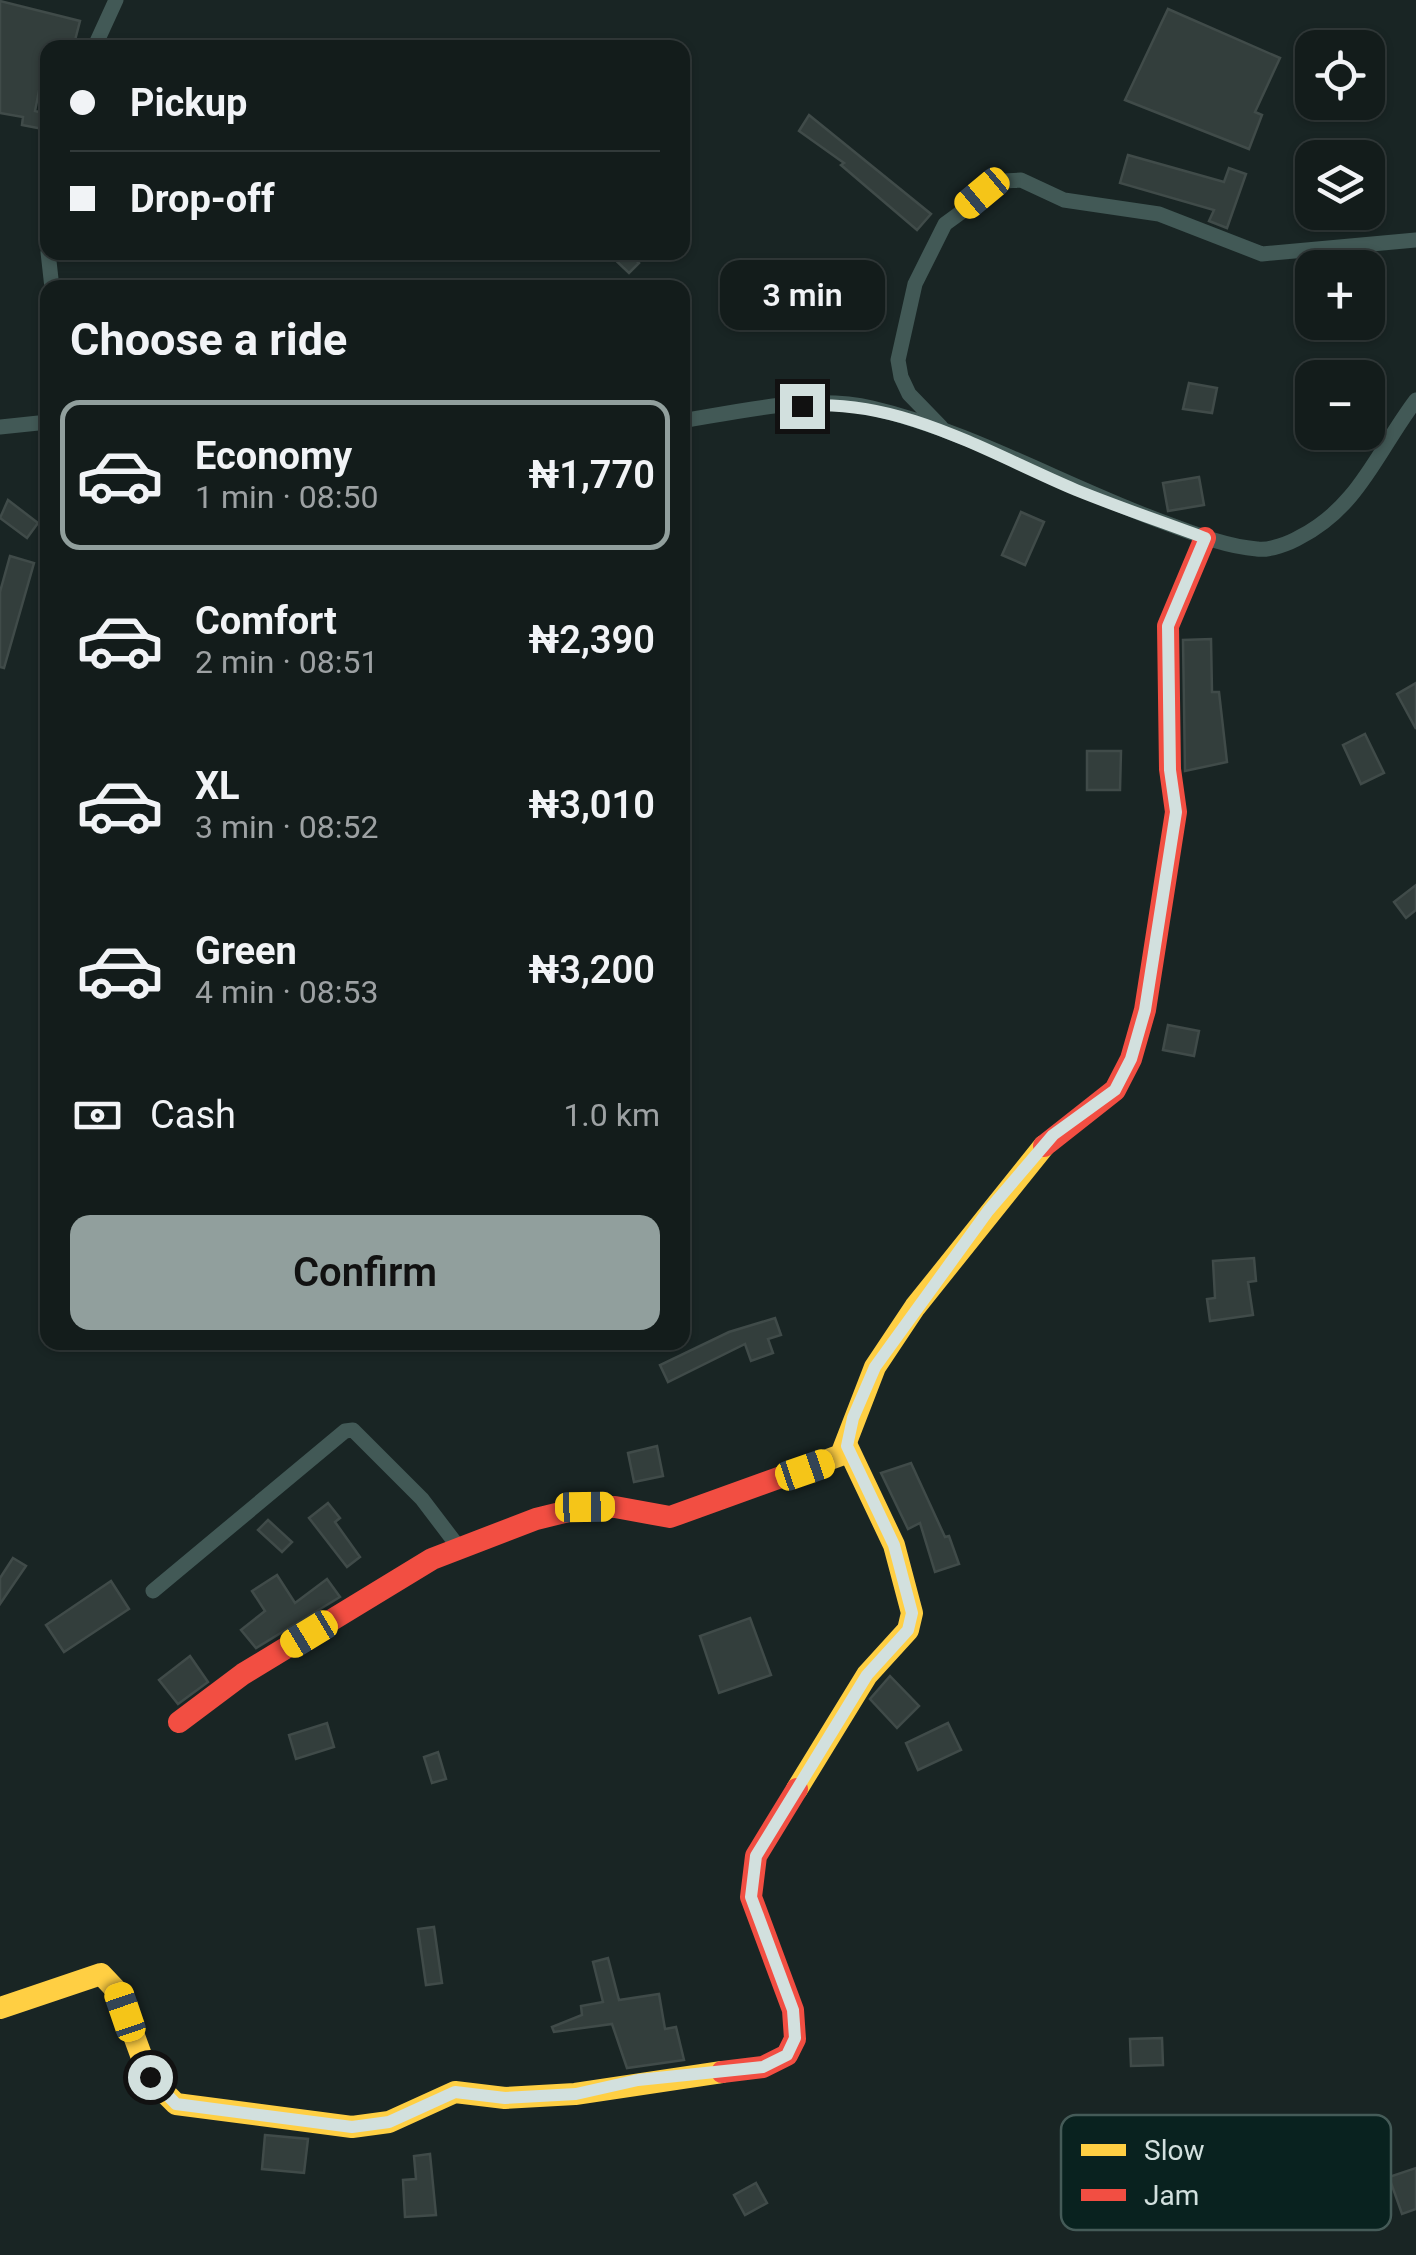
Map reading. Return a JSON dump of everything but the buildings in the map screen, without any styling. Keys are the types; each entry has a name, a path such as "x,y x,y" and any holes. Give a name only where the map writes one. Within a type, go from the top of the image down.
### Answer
{"street":[{"path":"98,40 116,0"},
{"path":"948,433 909,394 898,360 915,284 945,224 1004,181 1021,180 1064,200 1160,214 1262,254 1416,240"},
{"path":"690,419 834,404 868,407 948,433 1078,491 1205,538 1261,550 1298,539 1335,516 1362,487 1388,437 1416,400"},
{"path":"0,427 40,423"},
{"path":"179,1722 243,1674 432,1559 536,1519 585,1507 615,1506 670,1517 760,1482 832,1460 847,1446 853,1418 875,1367 926,1294 1053,1135 1115,1090 1131,1059 1145,1010 1176,812 1170,770 1168,626 1205,538"},
{"path":"153,1591 345,1432 353,1430 422,1500 460,1549"},
{"path":"0,2008 29,2004 67,1982 101,1974 118,1992 150,2077 176,2104 352,2127 389,2122 455,2092 505,2098 576,2094 638,2080 763,2067 787,2055 795,2038 793,2010 751,1897 756,1856 867,1675 908,1630 912,1613 894,1545 847,1446"}],"traffic: slow":[{"path":"795,1472 841,1455 875,1367 915,1307 1044,1146"},
{"path":"797,1789 867,1675 908,1630 912,1613 894,1545 847,1446"},
{"path":"0,2008 101,1974 118,1992 149,2077 176,2104 352,2127 389,2122 455,2092 505,2098 575,2094 722,2072"}],"traffic: jam":[{"path":"1044,1146 1115,1090 1131,1059 1145,1010 1176,812 1170,769 1168,626 1205,538"},
{"path":"179,1722 243,1674 432,1559 536,1519 585,1507 615,1507 670,1517 795,1472"},
{"path":"722,2072 763,2067 787,2055 795,2039 793,2010 751,1897 756,1856 797,1789"}],"route":[{"path":"150,2077 176,2104 352,2127 389,2122 455,2092 505,2098 576,2094 638,2080 763,2067 787,2055 795,2038 793,2010 751,1897 756,1856 867,1675 908,1630 912,1613 894,1545 847,1446 853,1418 875,1367 988,1211 1053,1135 1115,1090 1131,1059 1145,1010 1165,875 1174,841 1168,626 1205,538 1078,491 911,419 868,407 802,406"}]}
